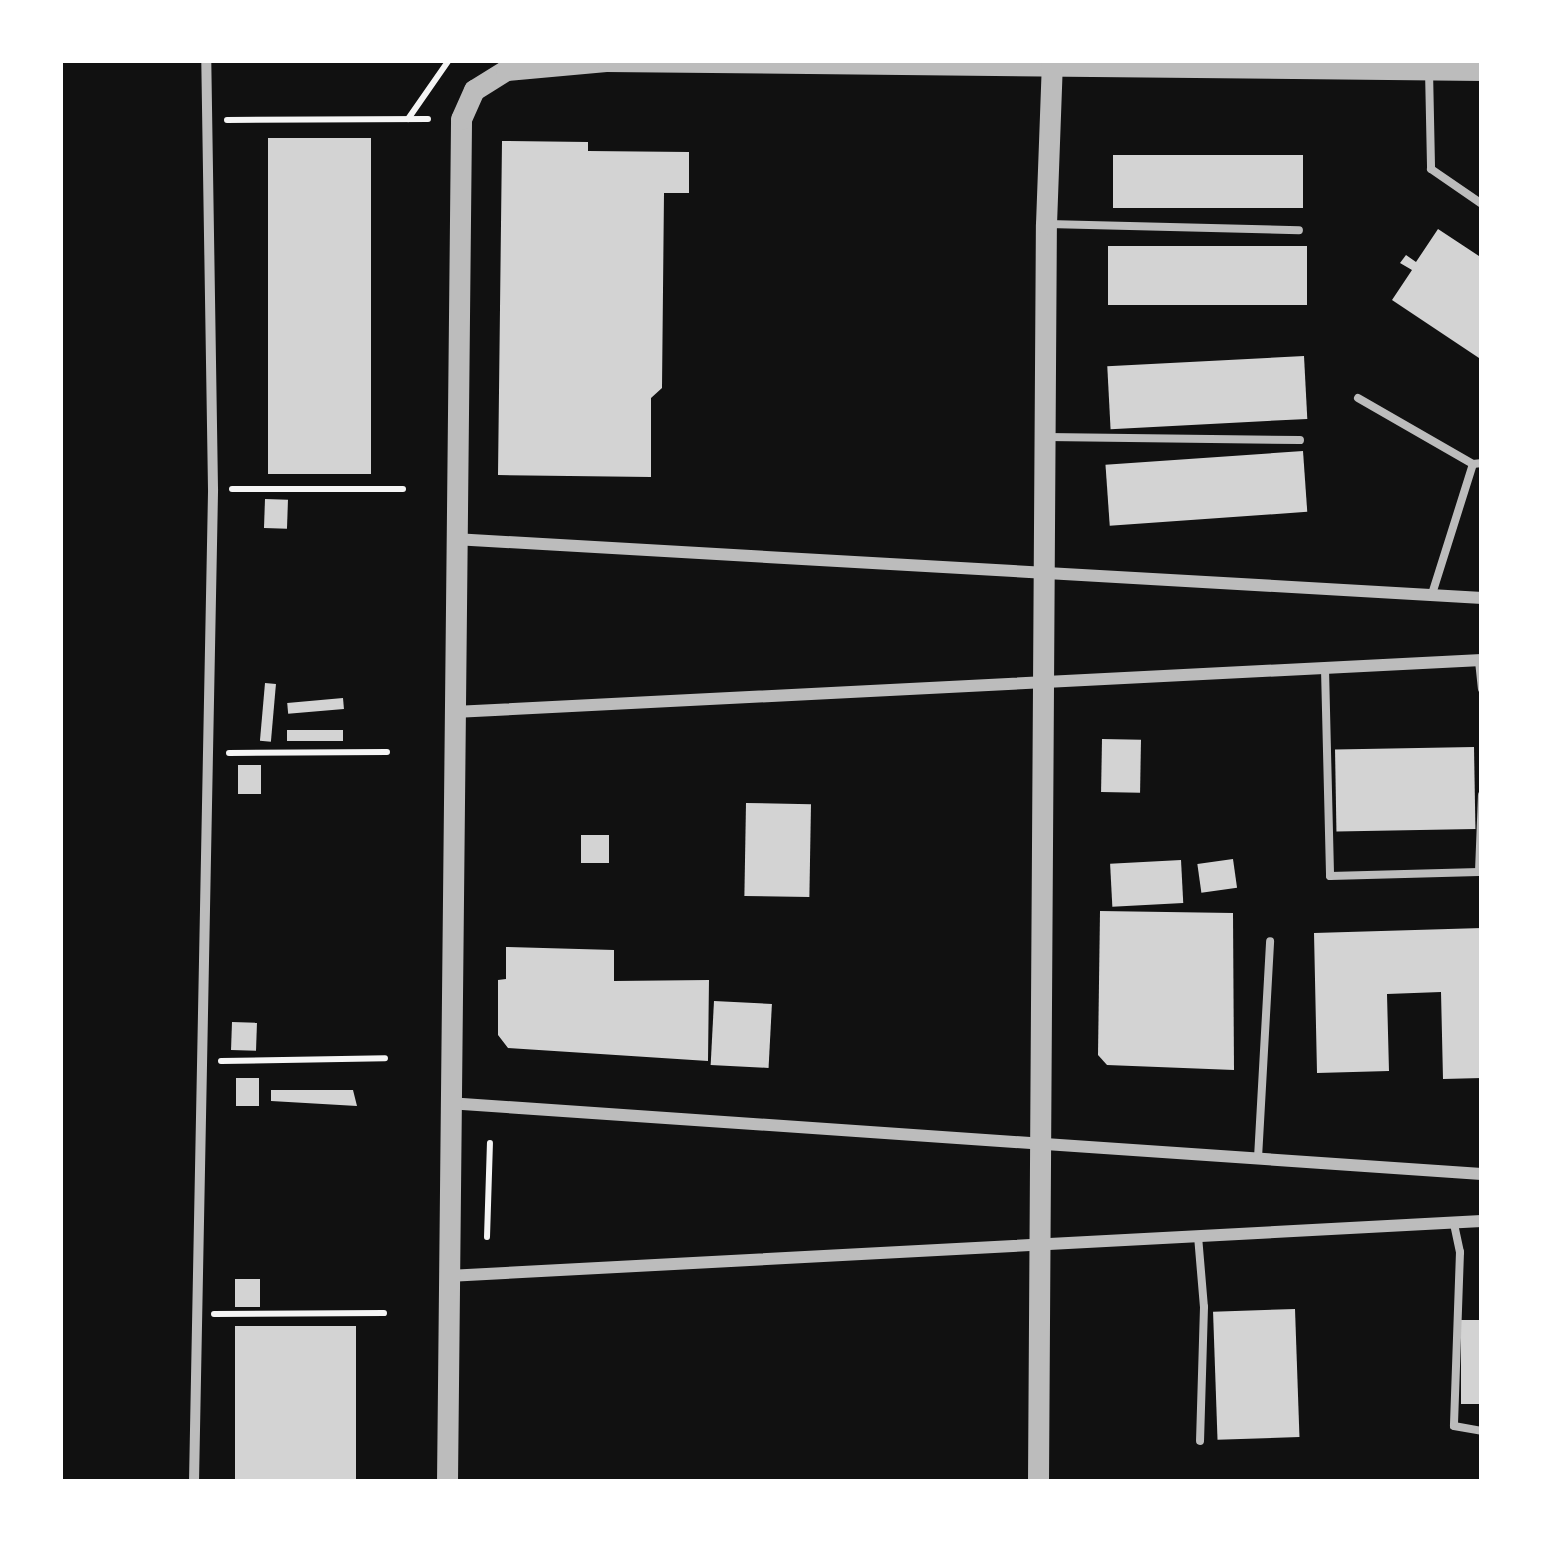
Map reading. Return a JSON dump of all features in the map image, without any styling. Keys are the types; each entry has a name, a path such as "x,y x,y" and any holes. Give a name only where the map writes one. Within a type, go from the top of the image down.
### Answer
{"street":[{"path":"194,1482 213,489 206,60"},
{"path":"446,1482 461,119 474,90 506,70 552,63 1051,63 1482,70"},
{"path":"1038,1482 1051,63"},
{"path":"454,539 1482,598"},
{"path":"453,712 1480,661"},
{"path":"448,1103 1482,1174"},
{"path":"447,1276 1482,1221"}],"lane":[{"path":"1429,69 1431,169 1482,203"},
{"path":"1046,224 1299,230"},
{"path":"1358,398 1478,464 1432,595"},
{"path":"1045,437 1300,440"},
{"path":"1480,661 1482,688"},
{"path":"1325,669 1330,876 1479,872 1482,795"},
{"path":"1258,1158 1270,941"},
{"path":"1453,1222 1460,1252 1454,1426 1482,1431"},
{"path":"1198,1236 1204,1307 1200,1441"}],"path":[{"path":"408,119 449,60"},
{"path":"206,120 428,119"},
{"path":"213,489 403,489"},
{"path":"209,753 387,752"},
{"path":"201,1061 386,1058"},
{"path":"488,1237 490,1143"},
{"path":"198,1314 384,1313"}],"building":[{"path":"268,138 371,138 371,474 268,474"},
{"path":"502,141 588,142 588,151 689,152 689,193 664,193 662,388 651,398 651,477 498,475"},
{"path":"1113,155 1303,155 1303,208 1113,208"},
{"path":"1438,229 1482,258 1482,360 1392,300 1412,270 1400,263 1406,255 1416,262"},
{"path":"1108,246 1307,246 1307,305 1108,305"},
{"path":"1304,356 1307,419 1111,429 1107,366"},
{"path":"1303,451 1307,512 1110,526 1105,465"},
{"path":"265,499 288,500 287,529 264,528"},
{"path":"265,683 276,684 271,742 260,741"},
{"path":"343,698 344,709 288,714 287,703"},
{"path":"287,730 343,730 343,741 287,741"},
{"path":"1102,739 1141,740 1140,793 1101,792"},
{"path":"1474,747 1475,829 1336,831 1335,749"},
{"path":"238,765 261,765 261,794 238,794"},
{"path":"746,803 811,804 809,897 744,896"},
{"path":"581,835 609,835 609,863 581,863"},
{"path":"1233,859 1237,888 1201,893 1197,864"},
{"path":"1181,860 1183,903 1112,907 1110,864"},
{"path":"1100,911 1233,913 1234,1070 1107,1065 1098,1055"},
{"path":"1482,928 1482,1078 1443,1079 1441,992 1387,994 1389,1071 1317,1073 1314,933"},
{"path":"506,947 614,950 614,981 709,980 708,1061 508,1048 498,1035 498,980 506,979"},
{"path":"714,1001 772,1004 769,1068 711,1065"},
{"path":"232,1022 257,1023 256,1051 231,1050"},
{"path":"236,1078 259,1078 259,1106 236,1106"},
{"path":"271,1090 353,1090 357,1106 271,1101"},
{"path":"235,1279 260,1279 260,1307 235,1307"},
{"path":"1295,1309 1299,1437 1218,1440 1213,1312"},
{"path":"1461,1320 1482,1320 1482,1404 1461,1404"},
{"path":"235,1326 356,1326 356,1482 235,1482"}]}
